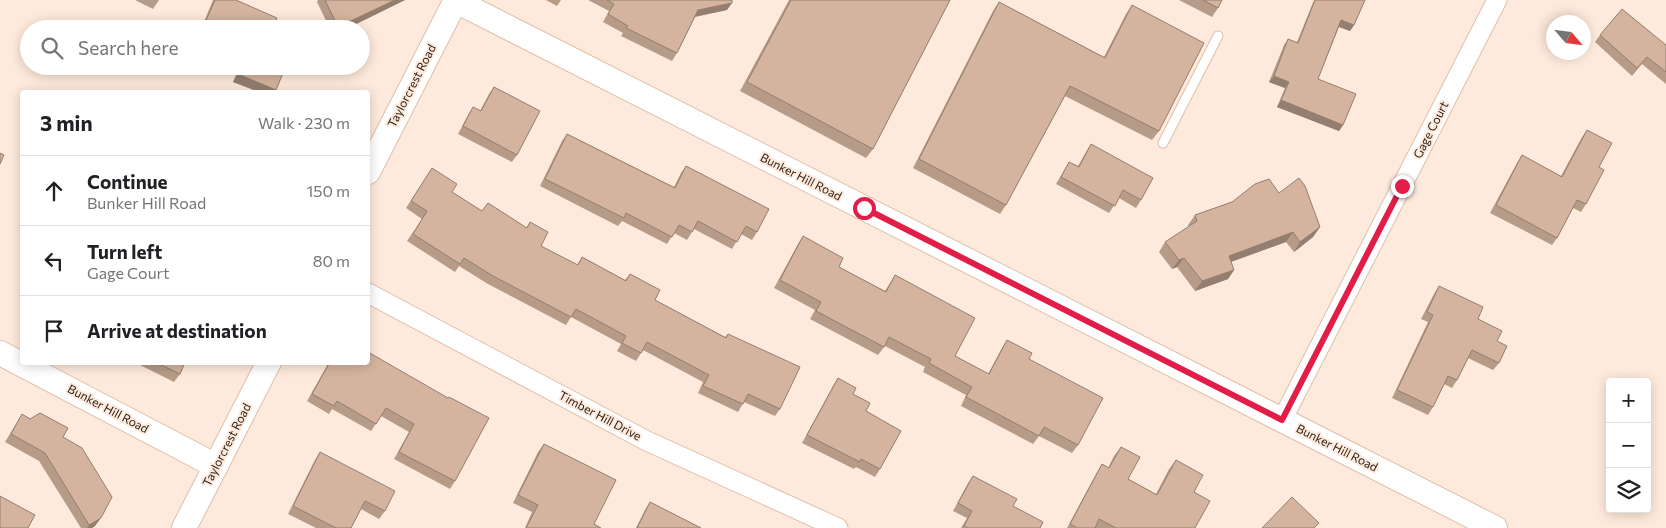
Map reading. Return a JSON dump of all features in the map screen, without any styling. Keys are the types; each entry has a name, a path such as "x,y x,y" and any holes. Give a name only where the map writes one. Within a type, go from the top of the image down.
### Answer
{"street":[{"name":"Gage Court","path":"1282,420 1497,0"},
{"name":"Bunker Hill Road","path":"456,1 1495,528"},
{"name":"Taylorcrest Road","path":"370,168 456,1"},
{"name":"Timber Hill Drive","path":"370,294 647,441 838,528"},
{"name":"Bunker Hill Road","path":"0,353 20,363"},
{"name":"Bunker Hill Road","path":"23,365 216,466"},
{"name":"Taylorcrest Road","path":"184,528 267,365"}],"lane":[{"path":"1163,143 1218,36"}],"building":[{"path":"215,0 236,0 277,18 276,20 206,20"},
{"path":"325,0 395,0 353,20 335,20"},
{"path":"607,0 732,0 732,3 698,10 677,53 626,28 628,26 608,14 614,4"},
{"path":"791,0 950,0 873,149 747,82"},
{"path":"1203,0 1222,0 1218,8"},
{"path":"1315,0 1365,0 1354,25 1341,20 1318,79 1356,94 1343,125 1281,100 1289,82 1274,76 1288,39 1298,43"},
{"path":"999,2 1105,58 1132,5 1204,43 1159,131 1070,86 1006,205 919,159"},
{"path":"1622,9 1666,45 1666,72 1647,57 1637,68 1600,35"},
{"path":"240,75 282,75 276,90"},
{"path":"494,87 540,111 517,155 463,126 473,107 481,111"},
{"path":"1587,130 1612,143 1599,167 1604,170 1586,204 1577,200 1557,238 1496,205 1522,155 1562,177"},
{"path":"567,134 675,188 686,166 769,209 757,232 746,226 737,242 698,221 692,232 679,225 672,237 626,213 624,218 545,179"},
{"path":"1091,144 1153,178 1141,200 1123,190 1115,206 1061,177 1069,162 1079,167"},
{"path":"0,153 4,155 0,164"},
{"path":"432,168 457,184 452,192 482,211 488,203 527,228 530,222 548,232 541,246 578,265 582,257 626,281 630,274 660,290 655,300 726,338 728,334 800,367 780,409 748,394 743,404 703,386 709,375 647,342 641,353 622,343 626,336 576,309 571,317 493,276 464,258 460,264 413,234 427,211 411,201"},
{"path":"1299,178 1305,186 1320,227 1300,242 1293,232 1229,256 1234,270 1202,281 1184,258 1179,260 1165,242 1197,221 1195,215 1232,202 1255,184 1269,179 1279,193"},
{"path":"803,236 843,258 839,267 886,292 895,275 975,318 955,356 989,374 1007,340 1032,353 1029,359 1103,398 1078,445 1044,427 1039,436 966,397 972,387 929,363 931,359 889,337 884,347 816,311 821,302 780,280"},
{"path":"1439,286 1483,307 1478,319 1502,331 1497,341 1507,346 1499,363 1472,350 1457,380 1448,376 1433,407 1397,390 1433,315 1427,312"},
{"path":"370,353 448,398 489,418 455,481 399,452 414,424 386,408 376,424 337,401 334,406 312,394 328,365 370,365"},
{"path":"161,365 184,365 180,374"},
{"path":"838,378 856,388 853,394 870,403 866,411 901,431 880,469 861,459 860,462 807,435"},
{"path":"40,413 68,428 63,437 82,448 112,497 101,518 89,525 45,453 11,434 22,414 30,419"},
{"path":"544,444 616,480 594,524 601,528 526,528 538,505 518,495"},
{"path":"1121,447 1140,457 1128,479 1157,495 1176,460 1203,475 1194,492 1210,501 1195,528 1116,528 1099,519 1095,528 1077,528 1070,524 1102,464 1109,468"},
{"path":"320,452 395,491 385,511 365,501 351,528 336,528 293,506"},
{"path":"973,476 1017,499 1013,506 1043,522 1040,528 968,528 964,526 972,511 958,503"},
{"path":"0,496 35,515 28,528 0,528"},
{"path":"1292,497 1319,523 1314,528 1262,528"},
{"path":"650,502 701,528 637,528"}],"route":[{"path":"864,208 1282,420 1402,186"}]}
